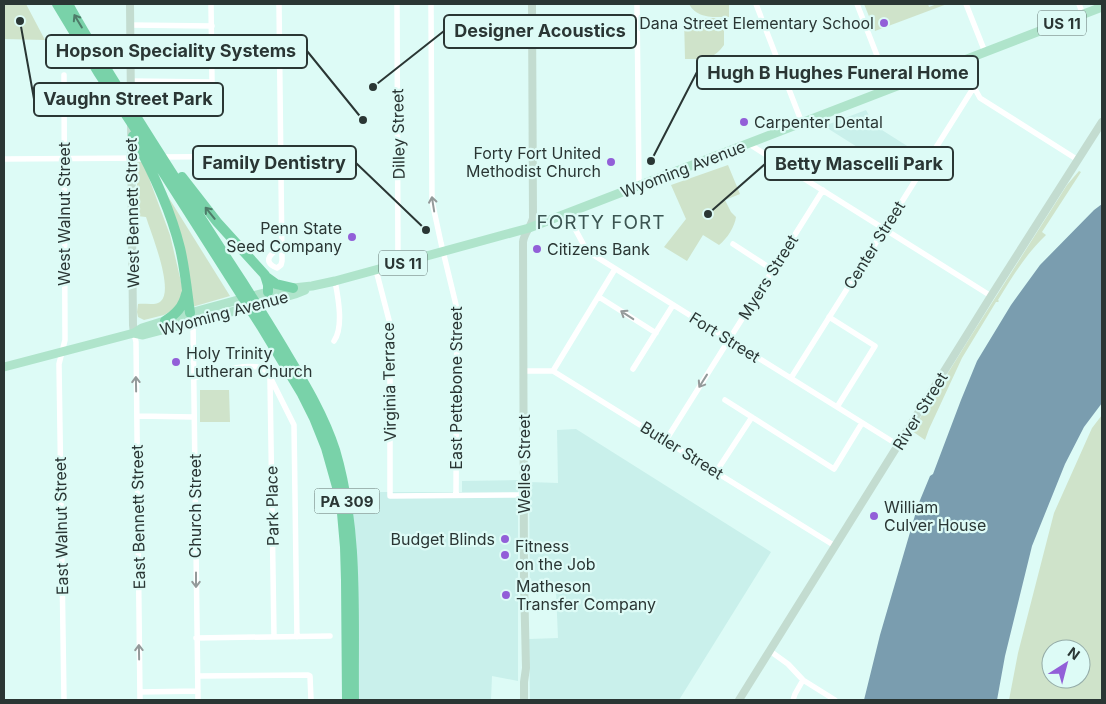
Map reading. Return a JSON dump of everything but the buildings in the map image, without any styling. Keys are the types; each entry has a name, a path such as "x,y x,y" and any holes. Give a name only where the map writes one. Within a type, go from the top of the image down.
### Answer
{"highway":[{"name":"PA 309","path":"57,4 173,176 314,401 331,439 340,471 351,527 354,700"},
{"name":"PA 309","path":"68,4 102,70"},
{"path":"102,70 162,196 177,238 192,317"},
{"path":"173,176 265,275 276,284 293,288"},
{"path":"265,275 268,285 266,297"},
{"path":"165,321 180,308 187,290"},
{"name":"PA 309","path":"264,323 314,418 326,448 337,487 342,513 345,547 347,700"}],"main road":[{"name":"Wyoming Avenue","path":"134,333 143,335 192,317 293,288 335,281 529,228 1102,7"},
{"name":"Wyoming Avenue","path":"266,297 295,294 312,286"},
{"name":"Wyoming Avenue","path":"4,367 134,333 142,328 165,321 192,317"}],"street":[{"name":"West Bennett Street","path":"130,4 134,333"},
{"path":"130,81 212,82 212,4"},
{"path":"279,4 282,246"},
{"name":"Dilley Street","path":"396,4 398,264"},
{"name":"East Pettebone Street","path":"431,4 432,195 443,252 457,308 456,495"},
{"name":"Welles Street","path":"524,700 526,668 523,242 533,218 532,4"},
{"path":"637,4 639,186"},
{"path":"756,4 802,123"},
{"path":"857,4 890,89"},
{"path":"966,4 986,52"},
{"path":"1079,4 1083,15"},
{"path":"130,25 212,26"},
{"path":"960,62 980,98 1078,160"},
{"name":"West Walnut Street","path":"62,352 65,340 64,75"},
{"name":"Center Street","path":"791,378 974,87"},
{"name":"River Street","path":"739,700 1102,122"},
{"path":"749,144 991,296"},
{"path":"4,159 281,156"},
{"name":"Myers Street","path":"666,440 823,190"},
{"name":"Fort Street","path":"567,214 587,251 898,445"},
{"path":"732,244 773,270"},
{"name":"Virginia Terrace","path":"376,270 390,324 390,496 456,495"},
{"path":"523,371 553,371 615,270"},
{"path":"334,340 338,335 339,328 335,281"},
{"path":"598,297 656,333"},
{"path":"633,369 673,305"},
{"name":"Church Street","path":"192,317 198,700"},
{"path":"830,317 875,346 837,407"},
{"name":"East Bennett Street","path":"134,333 136,342 140,700"},
{"name":"East Walnut Street","path":"62,352 59,364 64,700"},
{"path":"194,378 244,366 265,370 270,376 294,425 297,637"},
{"name":"Butler Street","path":"553,371 835,546"},
{"name":"Park Place","path":"270,376 274,636"},
{"path":"724,400 834,469 862,423"},
{"path":"271,405 284,404"},
{"path":"136,416 194,417"},
{"path":"716,472 752,417"},
{"path":"456,495 524,496"},
{"path":"196,638 330,636"},
{"path":"770,651 788,664 803,680 835,700"},
{"path":"198,676 308,674 311,681 311,700"},
{"path":"793,700 803,680"},
{"path":"140,692 198,691"}],"shaded area":[{"path":"866,110 874,125 923,156 913,173 877,151 873,157 824,126"},
{"path":"1102,204 1102,403 1084,427 1065,464 1032,546 1005,656 997,700 864,700 880,635 918,505 930,476 933,474 977,361 1011,305 1040,265"},
{"path":"576,429 771,552 679,700 530,700 529,639 558,638 556,592 530,591 529,482 558,483 557,430"},
{"path":"518,480 518,681 492,676 491,700 358,700 349,492 462,492 462,481"}],"green space":[{"path":"4,4 26,4 45,40 4,39"},
{"path":"689,4 729,4 729,17 701,15 692,9"},
{"name":"Dana Street Elementary School","path":"864,4 928,4 929,7 937,4 947,4 875,31"},
{"path":"684,18 724,18 724,45 716,54 707,58 685,59"},
{"path":"137,162 143,162 170,235 182,286 182,297 171,311 164,315 144,320 138,317 138,304 159,303 164,295 165,285 160,260 146,217 137,216"},
{"path":"728,165 740,194 725,200 736,217 734,224 728,236 719,245 703,235 687,261 664,247 686,219 671,185"},
{"path":"1079,171 1081,172 1042,232 1046,235 1020,266 962,358 925,440 912,431 1067,185"},
{"path":"167,195 230,296 192,307"},
{"path":"200,390 229,390 230,422 200,422"},
{"path":"1102,415 1102,700 1009,700 1018,653 1054,513 1092,428"}],"place":[{"name":"Vaughn Street Park","path":"20,21"},
{"name":"Dana Street Elementary School","path":"884,23"},
{"name":"Designer Acoustics","path":"373,87"},
{"name":"Hopson Speciality Systems","path":"363,120"},
{"name":"Carpenter Dental","path":"744,122"},
{"name":"Hugh B Hughes Funeral Home","path":"651,161"},
{"name":"Forty Fort United Methodist Church","path":"611,162"},
{"name":"Betty Mascelli Park","path":"708,214"},
{"name":"Family Dentistry","path":"426,230"},
{"name":"Penn State Seed Company","path":"352,237"},
{"name":"Citizens Bank","path":"537,249"},
{"name":"Holy Trinity Lutheran Church","path":"176,362"},
{"name":"William Culver House","path":"874,516"},
{"name":"Budget Blinds","path":"505,539"},
{"name":"Fitness on the Job","path":"505,555"},
{"name":"Matheson Transfer Company","path":"506,595"}],"district":[{"name":"FORTY FORT","path":"601,222"}]}
